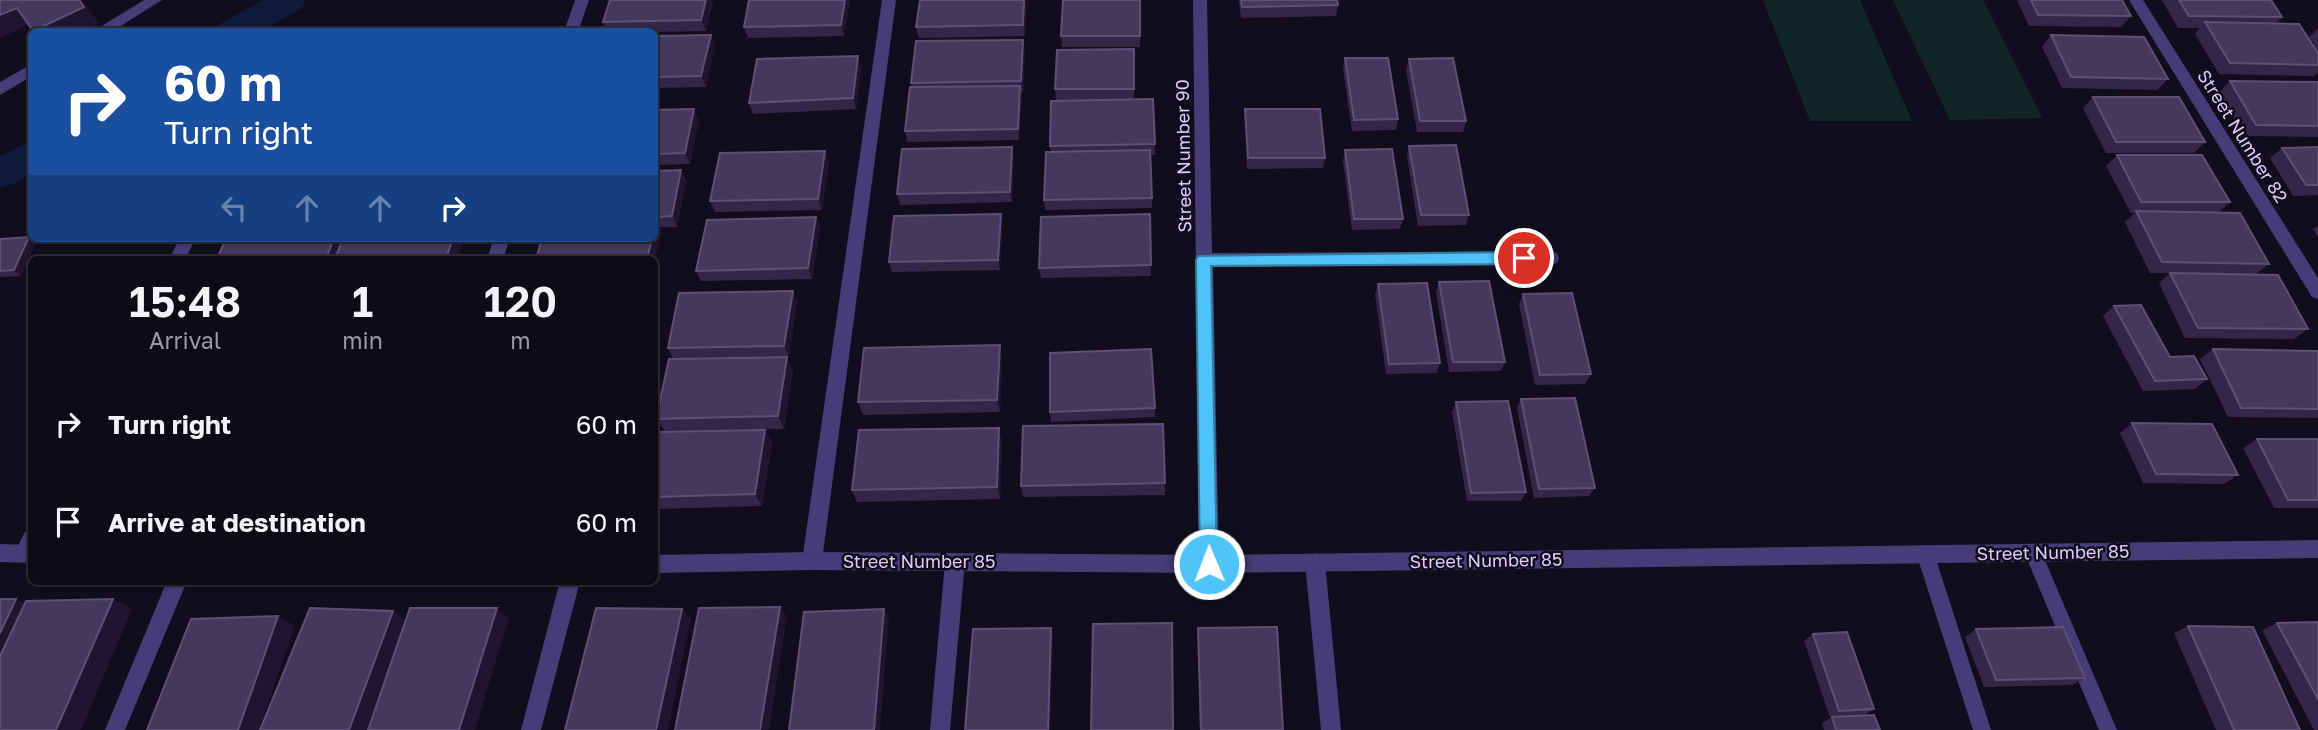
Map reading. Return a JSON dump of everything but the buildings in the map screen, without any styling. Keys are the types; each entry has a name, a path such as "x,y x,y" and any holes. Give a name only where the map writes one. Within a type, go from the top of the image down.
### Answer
{"street":[{"path":"106,28 155,0"},
{"path":"572,28 582,0"},
{"path":"812,561 889,0"},
{"name":"Street Number 90","path":"1200,0 1209,564"},
{"name":"Street Number 82","path":"2136,0 2318,292"},
{"path":"0,89 28,72"},
{"path":"1204,260 1550,258"},
{"path":"0,553 28,548"},
{"name":"Street Number 85","path":"658,564 812,561 1209,564 2318,549"},
{"path":"940,730 955,562"},
{"path":"1315,562 1331,730"},
{"path":"115,730 175,585"},
{"path":"531,730 569,585"}],"lane":[{"path":"2033,552 2108,730"},
{"path":"1925,553 1982,730"}],"green space":[{"path":"1763,0 1860,0 1912,121 1810,121"},
{"path":"1893,0 1983,0 2042,118 1950,120"}],"waterway":[{"path":"239,28 290,0"},
{"path":"0,174 28,156"}],"route":[{"path":"1209,564 1204,260 1524,258"}]}
